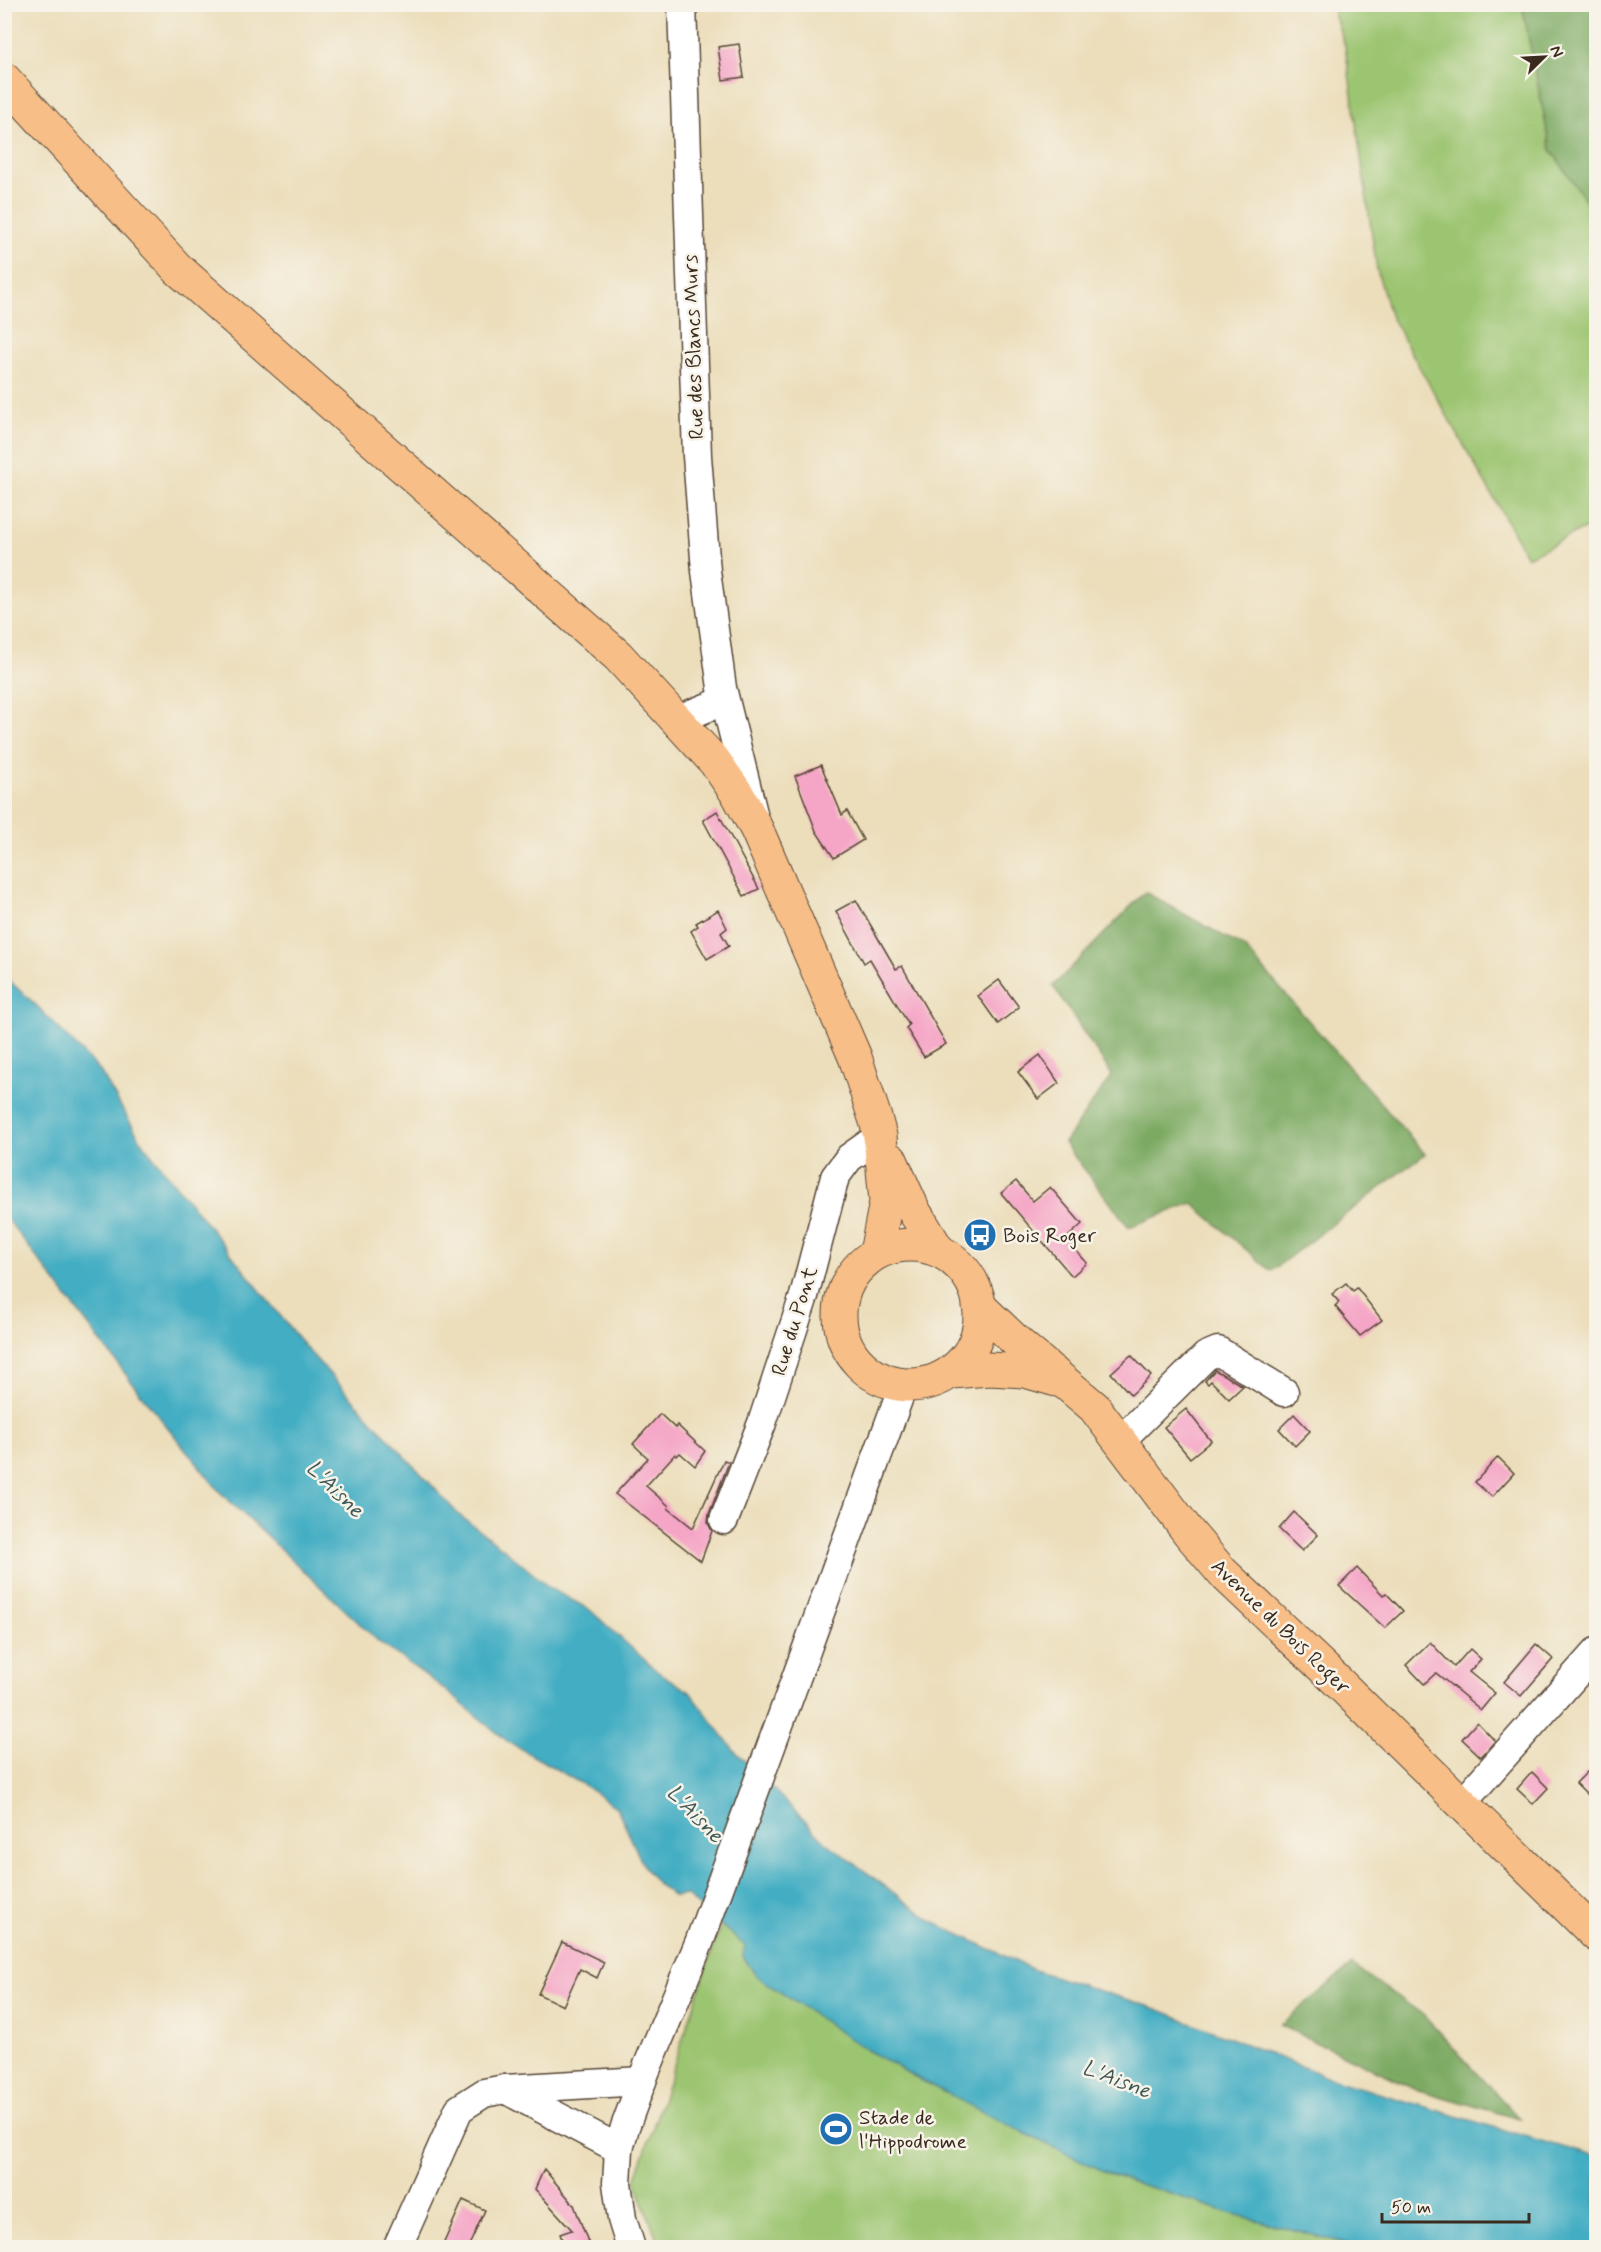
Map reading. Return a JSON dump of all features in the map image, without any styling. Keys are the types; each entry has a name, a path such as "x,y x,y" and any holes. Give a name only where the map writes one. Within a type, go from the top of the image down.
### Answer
{"main road":[{"path":"4,79 178,269 618,656 676,720 718,750 757,830 855,1057 880,1136 914,1211 938,1251"},
{"path":"876,1252 886,1202 880,1136"},
{"path":"907,1245 917,1245 938,1251 953,1260 966,1273 975,1289 980,1306 980,1325 975,1343 965,1359 952,1372 937,1381 920,1386 903,1386 881,1380 862,1368 848,1350 840,1329 839,1306 846,1285 858,1266 876,1252 907,1245"},
{"name":"Avenue du Bois Roger","path":"980,1306 1020,1345 1094,1407 1189,1533 1222,1572 1334,1678 1596,1935"},
{"path":"952,1372 1025,1371 1063,1382"}],"street":[{"name":"Rue des Blancs Murs","path":"682,4 697,456 719,696"},
{"path":"676,720 719,696"},
{"path":"718,750 719,696"},
{"name":"Rue du Pont","path":"724,1520 762,1423 800,1306 835,1177 849,1158 880,1136"},
{"path":"1120,1441 1206,1356 1218,1352 1284,1392"},
{"path":"631,2247 622,2219 617,2182 619,2149 642,2081 699,1943 903,1386"},
{"path":"1461,1804 1596,1652"},
{"path":"397,2247 459,2109 484,2093 505,2089 642,2081"},
{"path":"505,2089 619,2149"}],"green space":[{"path":"1331,5 1522,5 1551,150 1596,215 1596,523 1527,557 1390,315 1377,270 1345,46"},
{"path":"1522,5 1596,5 1596,215 1551,150"},
{"path":"1145,892 1245,948 1425,1154 1271,1271 1192,1203 1129,1227 1064,1143 1112,1075 1053,986"},
{"name":"Stade de l'Hippodrome","path":"721,1925 746,1946 1112,2175 1230,2213 1359,2247 660,2247 635,2181"},
{"path":"1352,1965 1422,2014 1520,2119 1415,2089 1280,2025"}],"water":[{"name":"L'Aisne","path":"4,976 37,1006 100,1071 143,1144 306,1348 459,1515 503,1548 551,1589 589,1609 658,1672 690,1692 733,1749 826,1842 933,1922 1034,1970 1157,2009 1341,2082 1596,2157 1596,2247 1359,2247 1230,2213 1112,2175 928,2084 867,2050 756,1976 743,1956 745,1946 686,1895 674,1897 655,1881 644,1867 617,1808 582,1784 507,1741 439,1685 379,1642 220,1492 140,1393 5,1216"}],"building":[{"path":"739,44 744,77 723,80 718,47"},
{"path":"821,765 842,815 847,811 863,840 834,858 816,831 795,776"},
{"path":"717,811 759,889 744,896 703,820"},
{"path":"856,900 896,969 902,966 946,1044 924,1057 906,1028 909,1025 870,959 864,963 836,911"},
{"path":"718,910 727,928 721,933 729,946 707,959 691,931 698,926 696,923"},
{"path":"999,980 1019,1007 998,1024 978,996"},
{"path":"1040,1055 1059,1083 1038,1099 1018,1072"},
{"path":"1016,1181 1033,1201 1050,1187 1082,1224 1066,1239 1087,1263 1072,1276 1001,1193"},
{"path":"1346,1283 1353,1291 1357,1288 1382,1320 1360,1336 1335,1306 1339,1302 1332,1294"},
{"path":"1131,1355 1151,1376 1131,1395 1111,1373"},
{"path":"1215,1370 1243,1386 1229,1399 1211,1381 1208,1384 1205,1381"},
{"path":"1186,1409 1211,1441 1190,1458 1164,1427"},
{"path":"660,1414 675,1428 677,1425 705,1451 695,1466 680,1453 677,1456 675,1454 646,1486 693,1528 724,1460 729,1462 709,1514 708,1523 712,1531 701,1561 615,1494 648,1458 633,1444"},
{"path":"1294,1414 1310,1431 1295,1446 1279,1429"},
{"path":"1498,1457 1514,1473 1492,1497 1475,1482"},
{"path":"1294,1512 1318,1535 1302,1551 1279,1529"},
{"path":"1357,1568 1383,1595 1386,1593 1403,1611 1385,1628 1339,1586"},
{"path":"1430,1642 1454,1667 1470,1649 1481,1659 1469,1672 1495,1693 1481,1710 1436,1673 1424,1684 1406,1665"},
{"path":"1536,1644 1553,1659 1521,1696 1504,1682"},
{"path":"1477,1722 1495,1741 1481,1757 1462,1739"},
{"path":"1589,1770 1596,1777 1596,1803 1576,1783"},
{"path":"1532,1772 1548,1788 1533,1804 1517,1789"},
{"path":"562,1942 604,1962 597,1978 580,1969 563,2006 538,1994"},
{"path":"544,2169 574,2205 590,2247 565,2247 560,2234 572,2230 535,2189"},
{"path":"463,2200 485,2210 468,2247 442,2247"}],"place":[{"name":"Bois Roger","path":"980,1235"},
{"name":"Stade de l'Hippodrome","path":"836,2129"}]}
